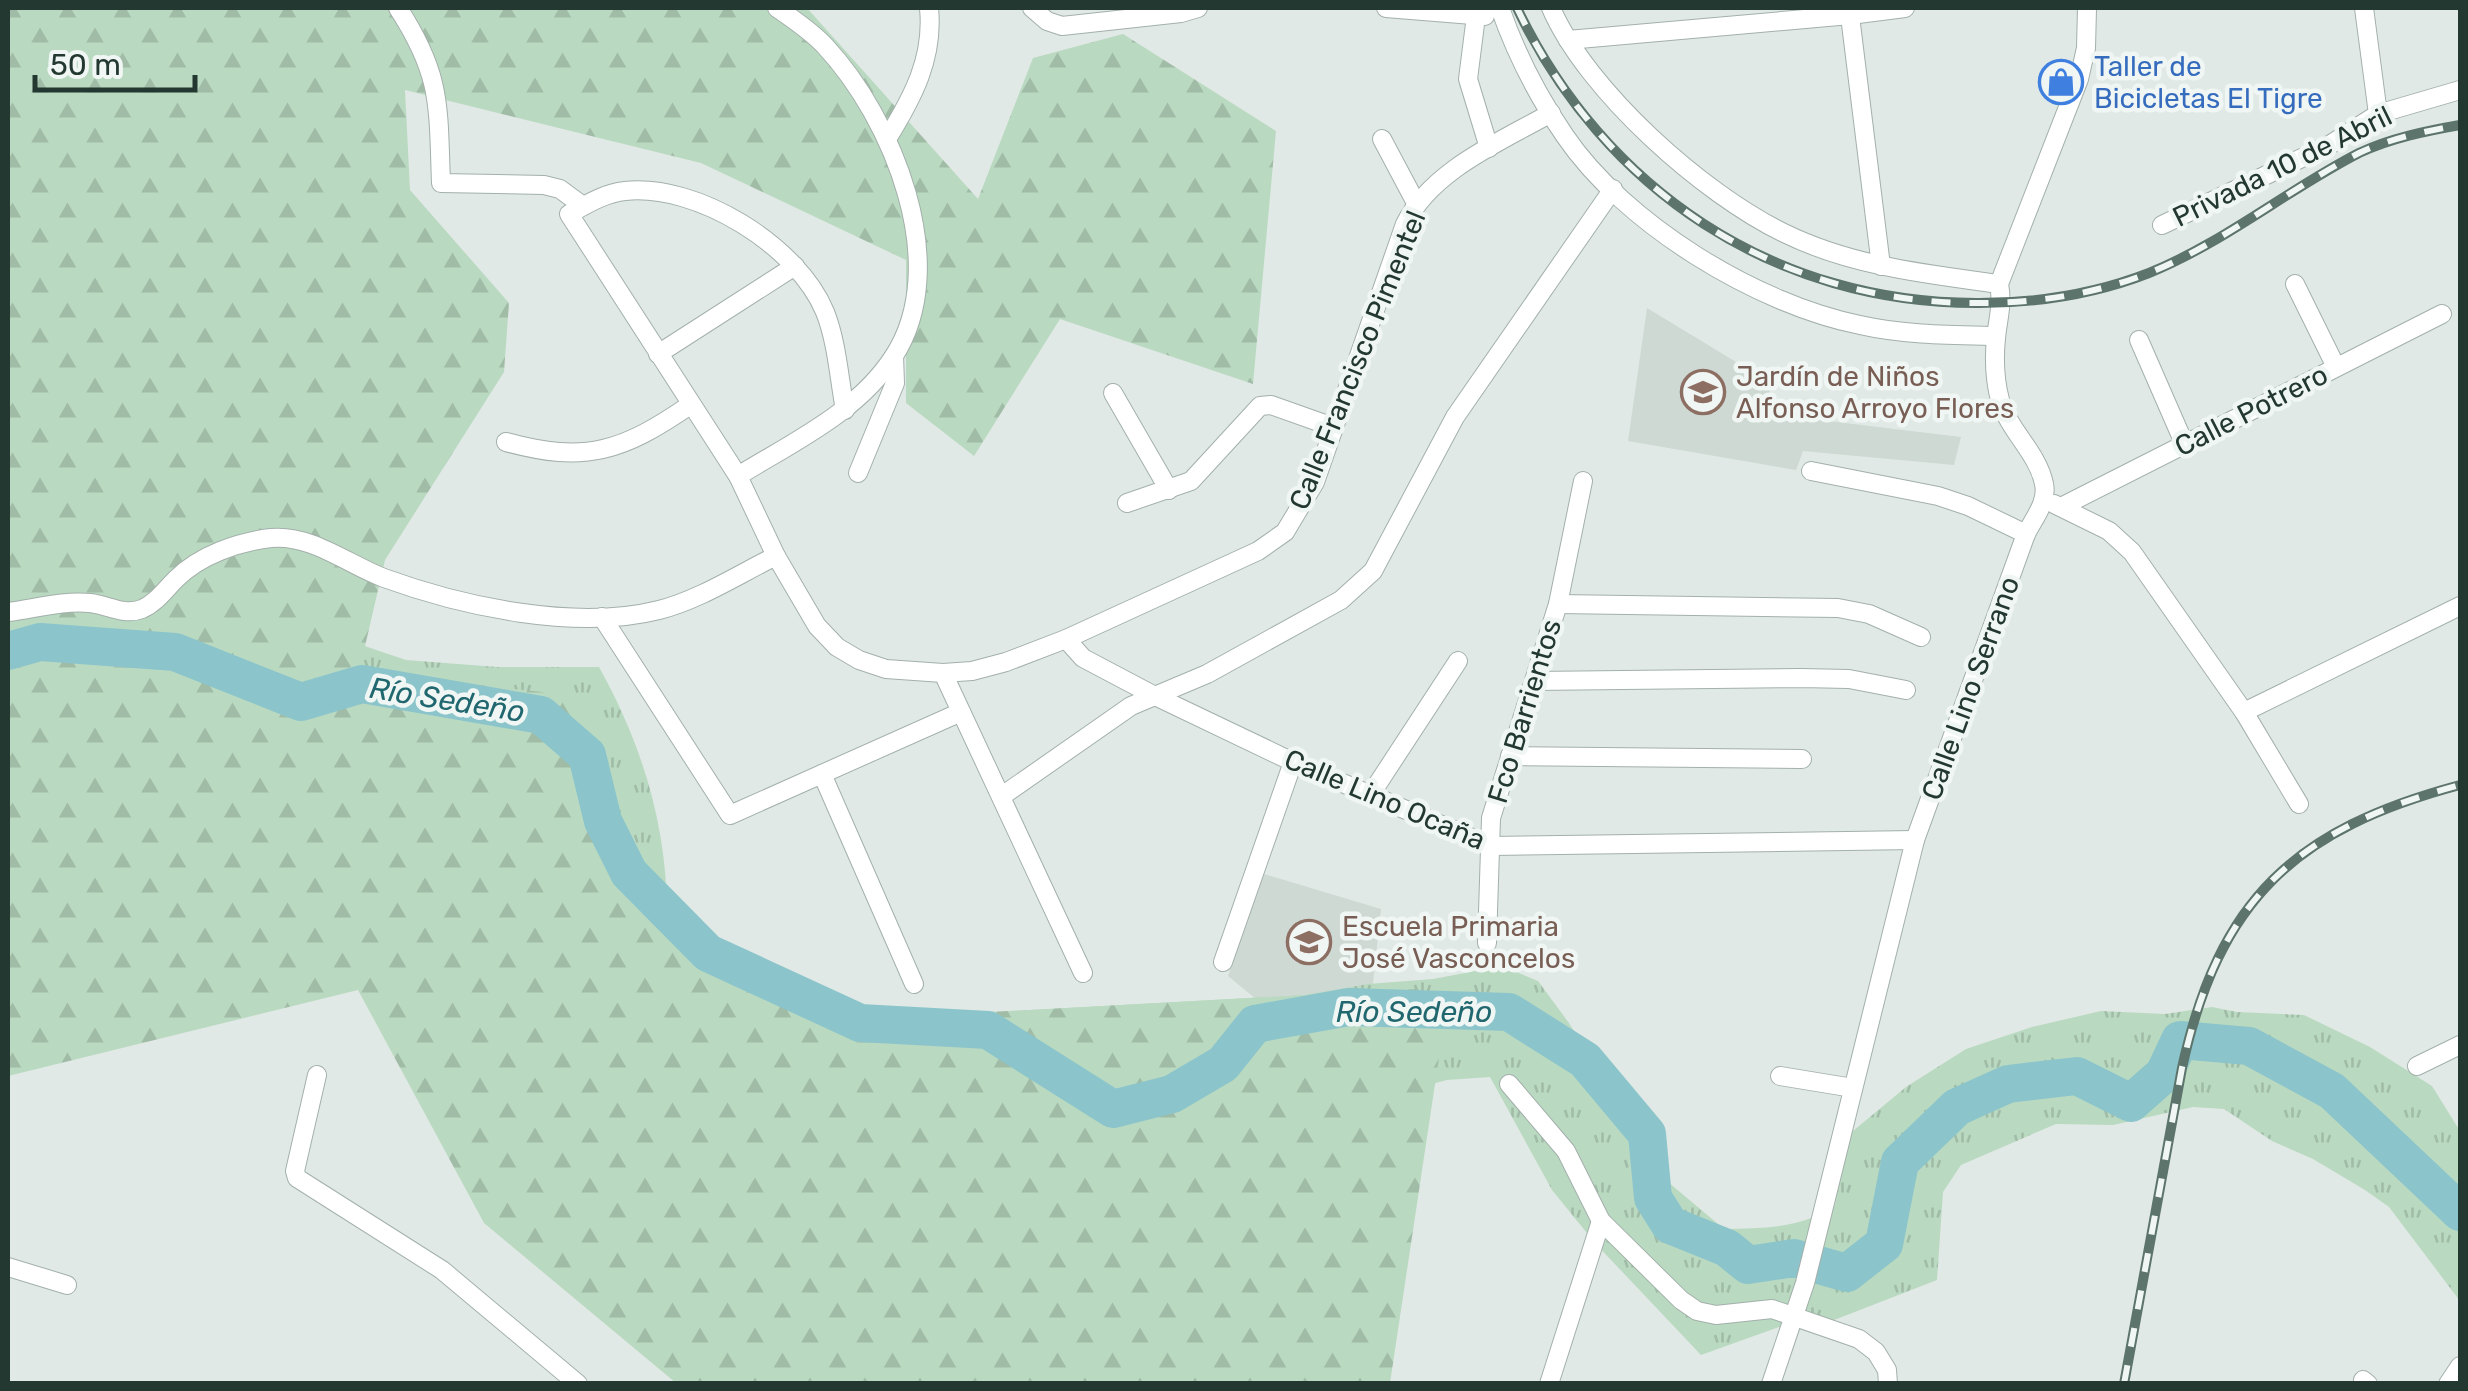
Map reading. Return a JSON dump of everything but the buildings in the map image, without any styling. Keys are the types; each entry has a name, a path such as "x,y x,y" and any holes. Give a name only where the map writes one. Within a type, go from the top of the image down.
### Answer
{"street":[{"path":"398,8 429,62 437,91 441,183 544,184 583,206 626,191 664,194 739,222 772,244 795,266 824,311 845,410"},
{"path":"738,476 845,410 874,382 894,356 918,297 917,232 887,139 857,87 824,46 777,8"},
{"path":"887,139 910,102 929,50 929,8"},
{"path":"1032,8 1047,21 1062,26 1198,8"},
{"path":"1386,8 1476,16 1501,12 1551,113 1586,163 1651,223 1754,288 1808,312 1862,326 1996,336"},
{"path":"1551,8 1584,65 1628,115 1682,164 1740,207 1784,234 1881,266 1999,284"},
{"path":"1568,40 1905,8"},
{"path":"2087,8 2086,48 2079,78 1999,284 2003,303 1996,336 1996,370 2001,402 2053,503 2108,532 2132,552 2244,712 2298,804"},
{"path":"2364,8 2378,114"},
{"path":"1849,12 1881,266"},
{"path":"1476,16 1468,79 1489,148"},
{"name":"Privada 10 de Abril","path":"2162,225 2331,144 2378,114 2460,90"},
{"name":"Calle Francisco Pimentel","path":"583,206 569,214 738,476 776,556 817,626 837,647 859,660 886,669 943,674 1006,662 1066,639 1258,551 1286,532 1314,482 1416,203 1430,188 1489,148 1551,113"},
{"path":"1382,139 1416,203"},
{"path":"1002,796 1131,706 1207,674 1360,586 1373,571 1455,417 1614,189"},
{"path":"658,354 795,266"},
{"path":"2295,284 2336,367"},
{"name":"Calle Potrero","path":"2053,503 2184,443 2442,314"},
{"path":"2139,340 2184,443"},
{"path":"858,473 895,382 894,356"},
{"path":"1113,393 1168,490"},
{"path":"506,442 544,453 584,454 624,444 657,428 690,405"},
{"path":"1127,503 1168,490 1201,473 1260,406 1270,405 1334,427"},
{"path":"1811,472 1938,496 2026,534"},
{"name":"Fco Barrientos","path":"1487,943 1491,818 1558,604 1583,481"},
{"name":"Calle Lino Serrano","path":"1771,1384 1805,1283 1915,840 2026,534 2053,503"},
{"path":"8,612 88,602 129,612 154,602 197,562 225,549 271,538 291,539 421,590 534,614 602,617 659,610 776,556"},
{"path":"1558,604 1838,608 1869,614 1921,637"},
{"path":"2244,712 2460,606"},
{"path":"602,617 730,815 961,712"},
{"name":"Calle Lino Ocaña","path":"1066,639 1083,658 1155,696 1293,762 1491,846 1915,840"},
{"path":"1371,794 1458,661"},
{"path":"943,674 1083,973"},
{"path":"1534,681 1848,679 1906,690"},
{"path":"1510,756 1802,759"},
{"path":"1223,962 1293,762"},
{"path":"822,774 914,984"},
{"path":"2417,1066 2460,1045"},
{"path":"318,1075 296,1178 442,1270 578,1384"},
{"path":"1780,1076 1852,1088"},
{"path":"1510,1084 1566,1152 1601,1221 1680,1300 1698,1311 1716,1315 1759,1308 1859,1338 1876,1352 1887,1370 1888,1384"},
{"path":"1549,1384 1601,1221"},
{"path":"8,1268 68,1285"},
{"path":"2448,1384 2460,1366"}],"shaded area":[{"name":"Jardín de Niños Alfonso Arroyo Flores","path":"1647,308 1746,368 1795,417 1961,437 1954,465 1803,451 1796,470 1628,441"},
{"name":"Escuela Primaria José Vasconcelos","path":"1264,874 1381,909 1372,992 1262,1004 1228,976"}],"green space":[{"path":"8,8 807,8 978,199 1033,58 1123,34 1276,131 1253,384 1060,319 974,456 906,403 906,260 701,163 405,90 410,190 509,303 504,372 385,560 359,672 569,695 609,854 659,925 842,1020 1418,989 1440,1051 1390,1383 676,1383 484,1223 358,990 8,1076"},
{"path":"8,525 406,660 497,667 599,667 628,727 650,789 663,853 667,919 694,943 763,982 868,1013 995,1012 1305,995 1502,966 1538,981 1569,1023 1668,1182 1724,1229 1796,1223 1835,1205 1847,1136 1906,1087 1966,1049 2032,1027 2101,1011 2165,1014 2212,1007 2304,1015 2370,1047 2432,1086 2460,1131 2460,1301 2389,1207 2313,1159 2272,1141 2224,1109 2193,1107 2113,1125 2056,1124 1961,1165 1943,1192 1937,1280 1811,1329 1779,1327 1701,1355 1595,1243 1552,1190 1490,1077 1447,1080 1382,1097 924,1114"}],"waterway":[{"name":"Río Sedeño","path":"8,651 40,642 175,652 301,702 362,684 541,715 587,755 603,821 629,873 708,953 860,1023 988,1030 1113,1109 1172,1094 1223,1064 1255,1024 1349,1007 1509,1012 1585,1060 1647,1134 1653,1198 1670,1225 1727,1248 1748,1265 1794,1258 1847,1273 1884,1244 1900,1162 1957,1107 2008,1084 2077,1076 2131,1103 2164,1074 2180,1040 2249,1046 2332,1091 2460,1212"}],"railway":[{"path":"1517,8 1553,73 1597,131 1648,182 1704,224 1766,258 1833,283 1904,298 1979,303 2022,301 2087,292 2129,280 2204,246 2359,153 2396,139 2460,125"},
{"path":"2124,1384 2182,1068 2198,1009 2218,959 2243,916 2273,880 2309,849 2352,824 2460,785"}],"place":[{"name":"Taller de Bicicletas El Tigre","path":"2061,82"},
{"name":"Jardín de Niños Alfonso Arroyo Flores","path":"1703,392"},
{"name":"Escuela Primaria José Vasconcelos","path":"1309,942"}]}
